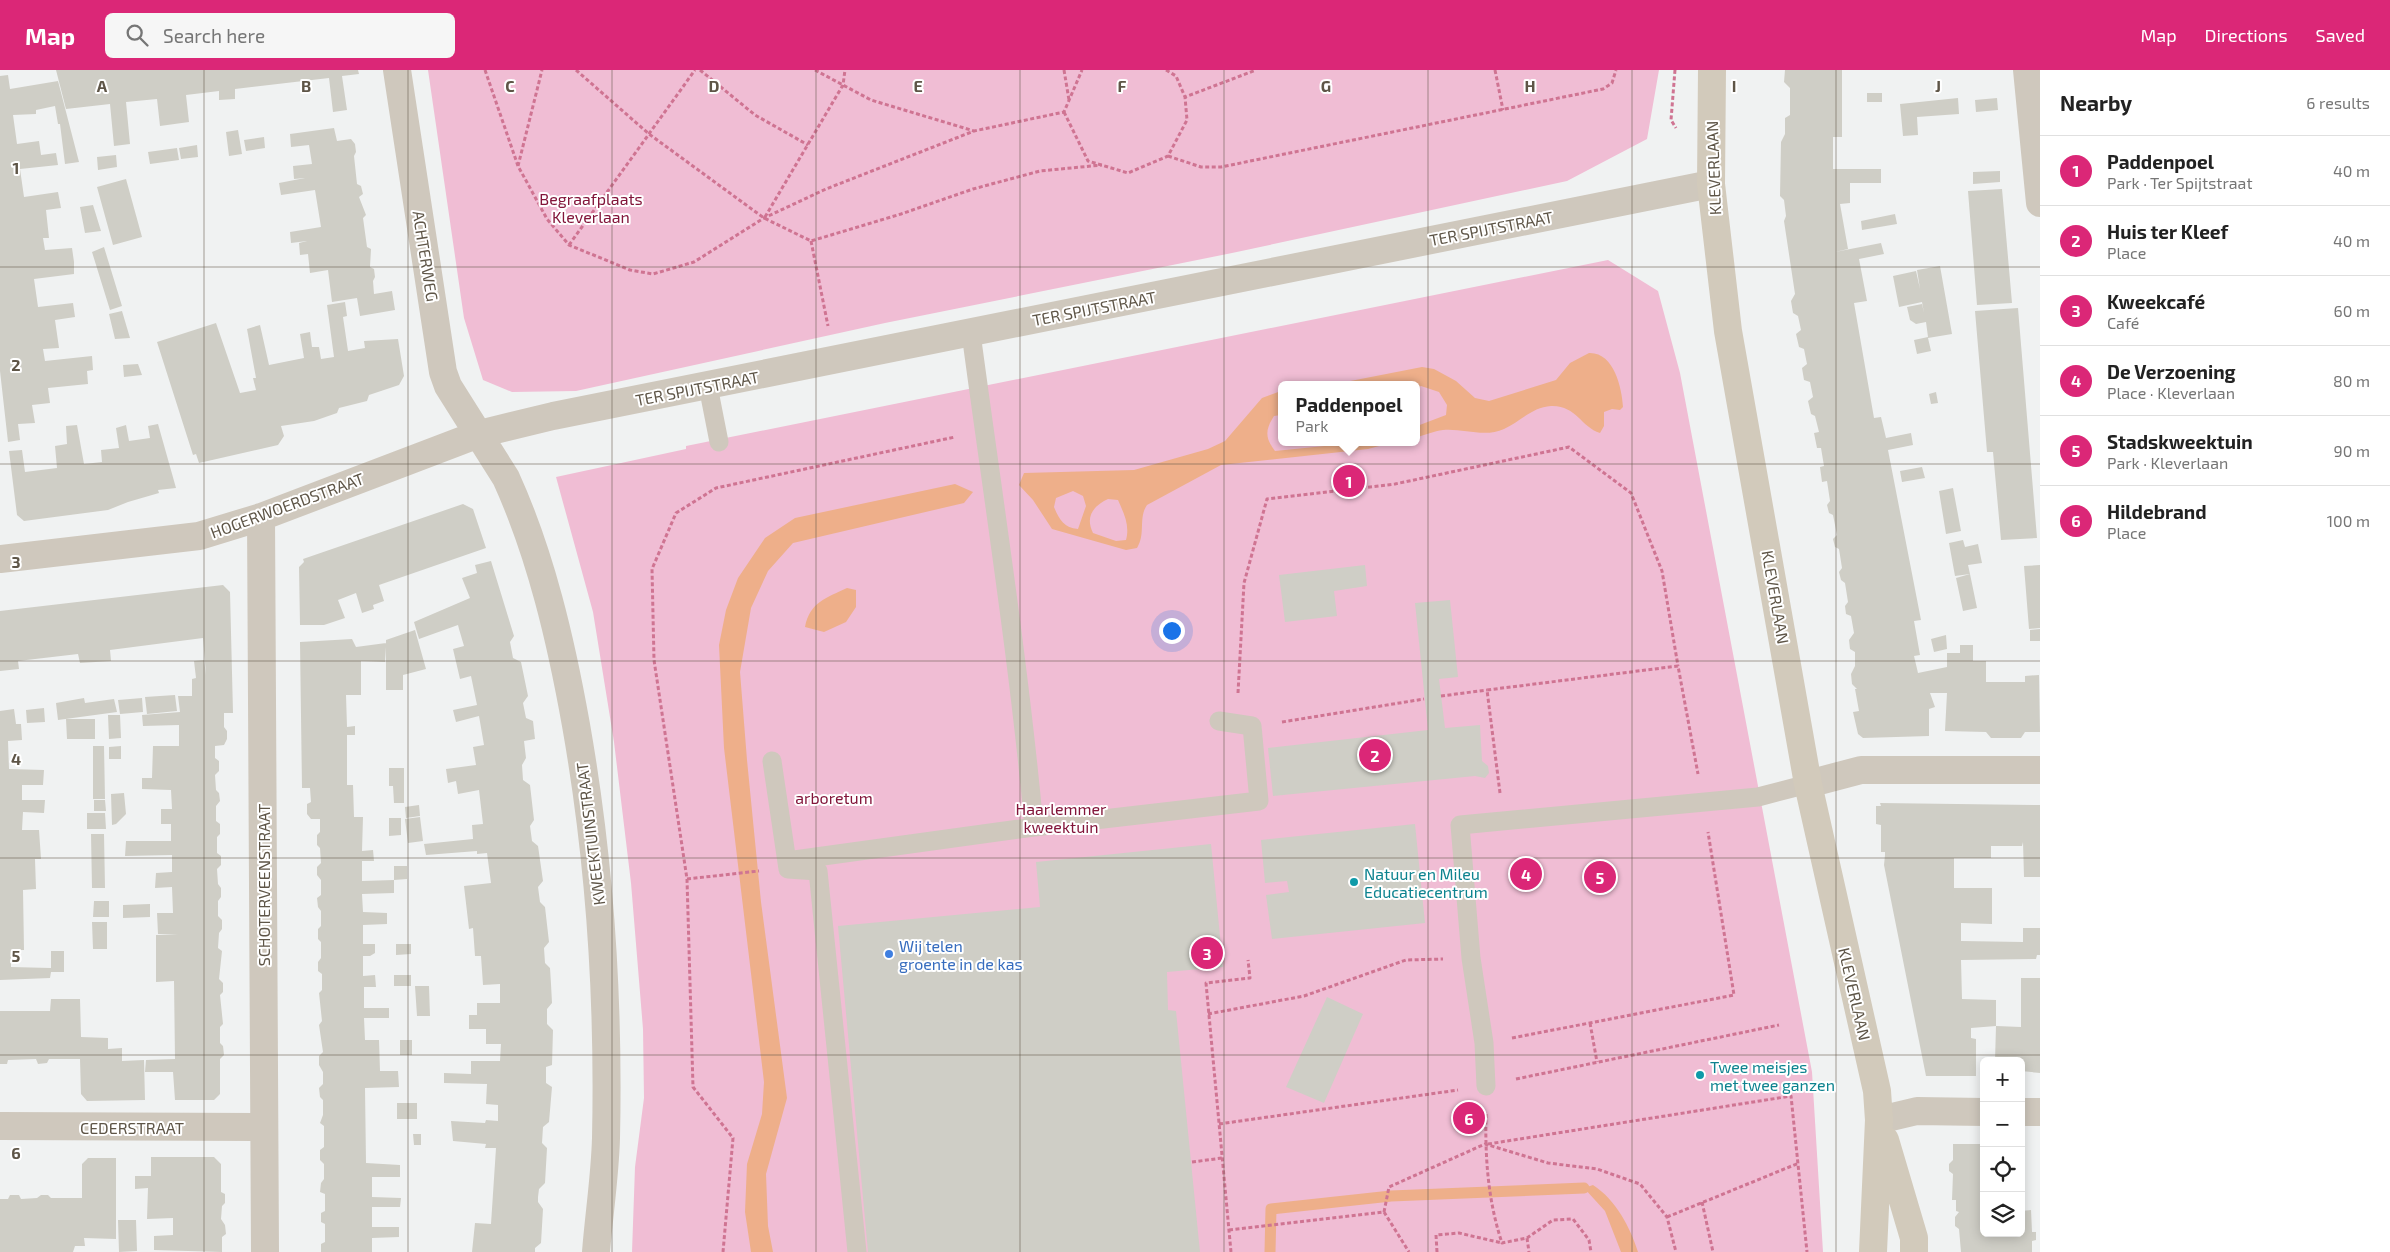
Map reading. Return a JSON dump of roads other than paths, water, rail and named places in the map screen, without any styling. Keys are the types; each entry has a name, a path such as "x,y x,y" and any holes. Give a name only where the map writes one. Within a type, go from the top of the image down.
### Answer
{"main road":[{"name":"KLEVERLAAN","path":"1712,70 1710,184 1728,331 1808,784 1876,1090 1879,1120 1873,1252"},
{"name":"KLEVERLAAN","path":"1879,1120 1914,1238 1914,1252"}],"street":[{"name":"ACHTERWEG","path":"398,70 443,372 448,386 479,434"},
{"path":"2027,70 2040,203"},
{"name":"TER SPIJTSTRAAT","path":"479,434 1710,184"},
{"name":"HOGERWOERDSTRAAT","path":"0,559 199,536 261,517 479,434"},
{"name":"KWEEKTUINSTRAAT","path":"479,434 513,493 542,577 566,669 585,778 598,887 606,1012 606,1139 596,1252"},
{"name":"SCHOTERVEENSTRAAT","path":"261,517 265,1252"},
{"path":"1808,784 1861,770 2040,770"},
{"path":"1879,1120 1917,1112 1980,1112"},
{"path":"2025,1112 2040,1112"},
{"name":"CEDERSTRAAT","path":"0,1126 264,1127"}],"lane":[{"path":"970,333 993,488 1026,737 1034,827"},
{"path":"708,386 718,442"},
{"path":"787,861 1034,827 1259,801 1236,723"},
{"path":"772,761 788,869 818,871 857,1252"},
{"path":"1486,1086 1481,1019 1471,958 1460,825 1758,797 1808,784"}],"waterway":[{"path":"1270,1252 1271,1209 1391,1196 1584,1188"}],"place":[{"name":"Paddenpoel","path":"1349,481"},
{"name":"Huis ter Kleef","path":"1375,755"},
{"name":"De Verzoening","path":"1526,874"},
{"name":"Stadskweektuin","path":"1600,877"},
{"name":"Natuur en Mileu Educatiecentrum","path":"1354,882"},
{"name":"Kweekcafé","path":"1207,953"},
{"name":"Wij telen groente in de kas","path":"889,954"},
{"name":"Twee meisjes met twee ganzen","path":"1700,1075"},
{"name":"Hildebrand","path":"1469,1118"}],"park label":[{"name":"Begraafplaats Kleverlaan","path":"591,207"},
{"name":"arboretum","path":"834,797"},
{"name":"Haarlemmer kweektuin","path":"1061,817"}]}
